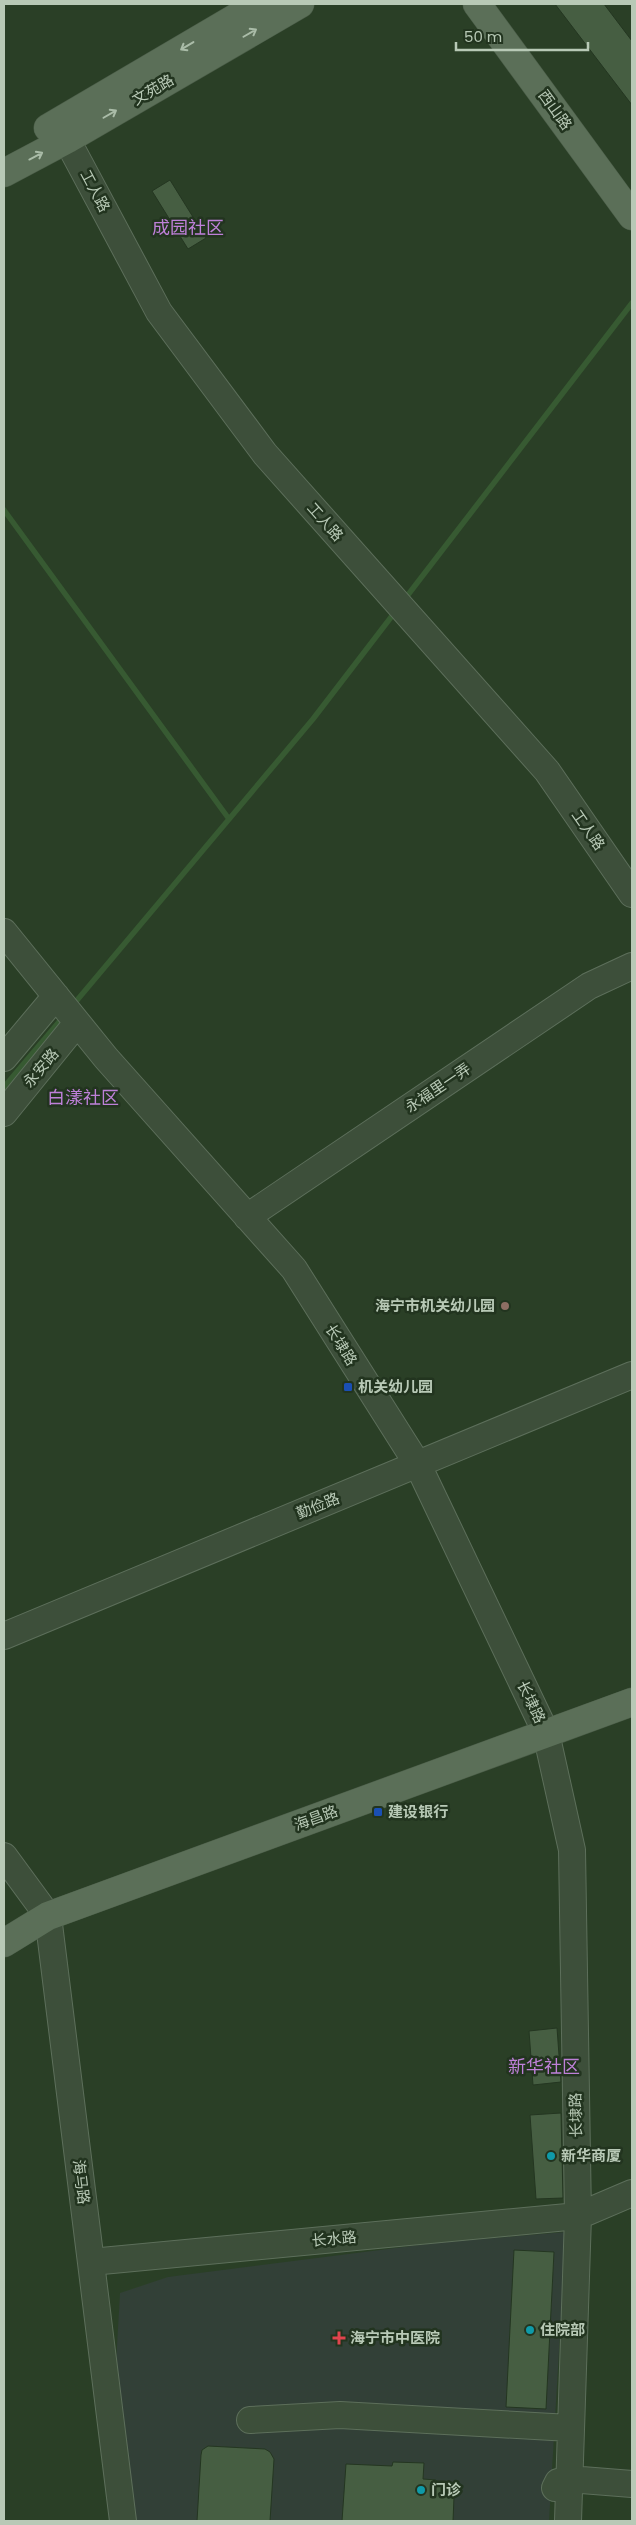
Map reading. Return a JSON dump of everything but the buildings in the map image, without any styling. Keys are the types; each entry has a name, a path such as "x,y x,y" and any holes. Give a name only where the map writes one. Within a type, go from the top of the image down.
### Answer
{"main road":[{"name":"文苑路","path":"4,173 63,131 259,4"},
{"name":"文苑路","path":"4,154 63,131 300,4"},
{"name":"西山路","path":"477,4 632,216"},
{"name":"海昌路","path":"4,1931 45,1912 544,1728 632,1690"},
{"name":"海昌路","path":"544,1728 632,1702"},
{"name":"海昌路","path":"4,1943 45,1912"}],"street":[{"name":"工人路","path":"63,131 159,312 265,454 547,771 632,894"},
{"path":"4,932 57,998 4,1058"},
{"name":"永福里一弄","path":"247,1217 589,986 632,966"},
{"name":"长埭路","path":"57,998 294,1270 418,1465 544,1728 572,1850 578,2216 568,2521"},
{"name":"永安路","path":"4,1112 76,1022"},
{"name":"勤俭路","path":"4,1636 632,1375"},
{"name":"海马路","path":"4,1856 45,1912 123,2521"},
{"name":"长水路","path":"91,2262 578,2216 632,2193"},
{"path":"250,2420 340,2415 570,2428"},
{"path":"551,2521 552,2493 558,2482 569,2479 632,2484"}],"shaded area":[{"name":"海宁市中医院","path":"566,2232 549,2521 132,2521 115,2382 120,2293 168,2277 435,2243"}],"waterway":[{"path":"404,600 632,303"},
{"path":"4,510 229,819"},
{"path":"73,1005 313,719 395,612"},
{"path":"4,1087 64,1016"}],"place":[{"name":"海宁市机关幼儿园","path":"505,1306"},
{"name":"机关幼儿园","path":"348,1387"},
{"name":"建设银行","path":"378,1812"},
{"name":"新华商厦","path":"551,2156"},
{"name":"住院部","path":"530,2330"},
{"name":"海宁市中医院","path":"339,2338"},
{"name":"门诊","path":"421,2490"}],"district":[{"name":"成园社区","path":"188,228"},
{"name":"白漾社区","path":"83,1098"},
{"name":"新华社区","path":"544,2067"}]}
